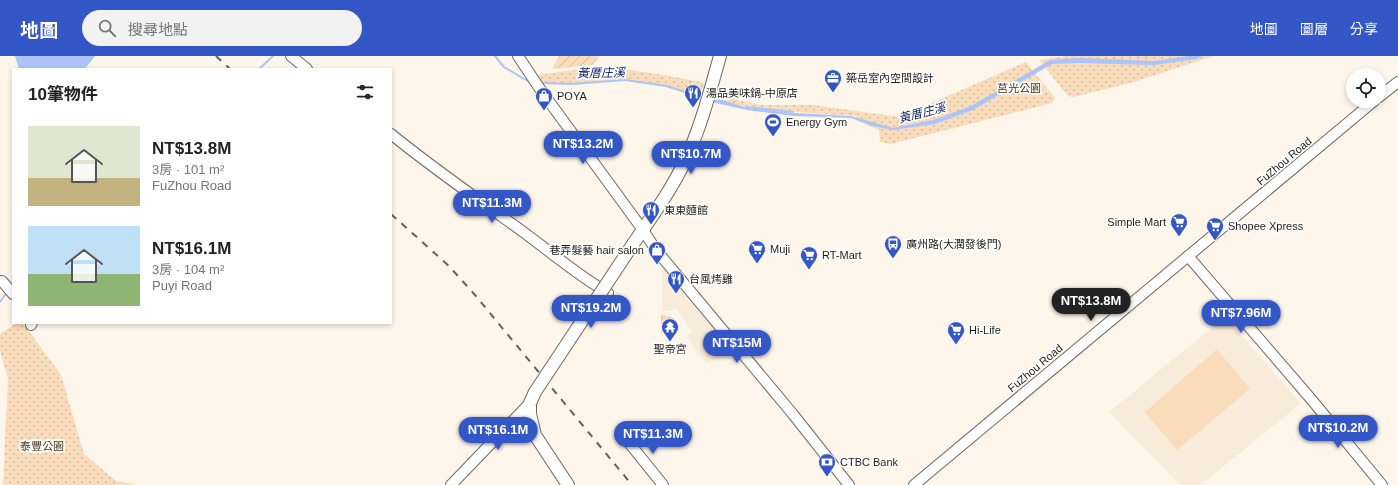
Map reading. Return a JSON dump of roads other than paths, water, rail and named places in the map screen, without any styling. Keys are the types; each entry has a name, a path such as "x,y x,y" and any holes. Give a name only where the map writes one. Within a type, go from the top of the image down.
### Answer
{"main road":[{"path":"568,485 535,435 530,414 530,403 535,392 672,186 685,162 695,138 720,56"}],"street":[{"path":"290,56 306,68"},
{"path":"518,56 540,89 656,250 849,485"},
{"path":"1386,91 1398,82"},
{"name":"FuZhou Road","path":"914,485 1366,108"},
{"path":"392,135 436,171 526,234 560,261 608,293"},
{"path":"1188,256 1311,399 1382,485"},
{"path":"2,281 11,292"},
{"path":"451,485 530,403"},
{"path":"626,439 663,485"}],"water":[{"path":"15,56 95,56 86,68 19,68"},
{"path":"1189,56 1203,56 1197,59 1154,65 1079,63 1052,64 973,110 935,124 893,130 873,126 851,118 795,116 747,110 711,102 713,97 748,108 795,113 851,116 893,128 933,120 971,106 1050,60 1079,58 1154,61"}],"waterway":[{"name":"黃厝庄溪","path":"260,68 273,56"},
{"name":"黃厝庄溪","path":"495,56 504,67 531,83"},
{"name":"黃厝庄溪","path":"541,83 572,84 625,80 666,86 704,98"},
{"name":"黃厝庄溪","path":"746,107 793,112"},
{"name":"黃厝庄溪","path":"0,302 7,292"}],"railway":[{"path":"216,56 229,68"},
{"path":"392,215 449,266 475,295 632,485"}],"place":[{"name":"築岳室內空間設計","path":"833,93"},
{"name":"湯品美味鍋-中原店","path":"693,108"},
{"name":"POYA","path":"544,111"},
{"name":"Energy Gym","path":"773,137"},
{"name":"東東麵館","path":"651,225"},
{"name":"Simple Mart","path":"1179,237"},
{"name":"Shopee Xpress","path":"1215,241"},
{"name":"廣州路(大潤發後門)","path":"893,259"},
{"name":"Muji","path":"757,264"},
{"name":"巷弄髮藝 hair salon","path":"657,265"},
{"name":"RT-Mart","path":"809,270"},
{"name":"台風烤雞","path":"676,294"},
{"name":"聖帝宮","path":"670,342"},
{"name":"Hi-Life","path":"956,345"},
{"name":"CTBC Bank","path":"827,477"}],"park label":[{"name":"莒光公園","path":"1019,88"},
{"name":"泰豐公園","path":"42,446"}]}
